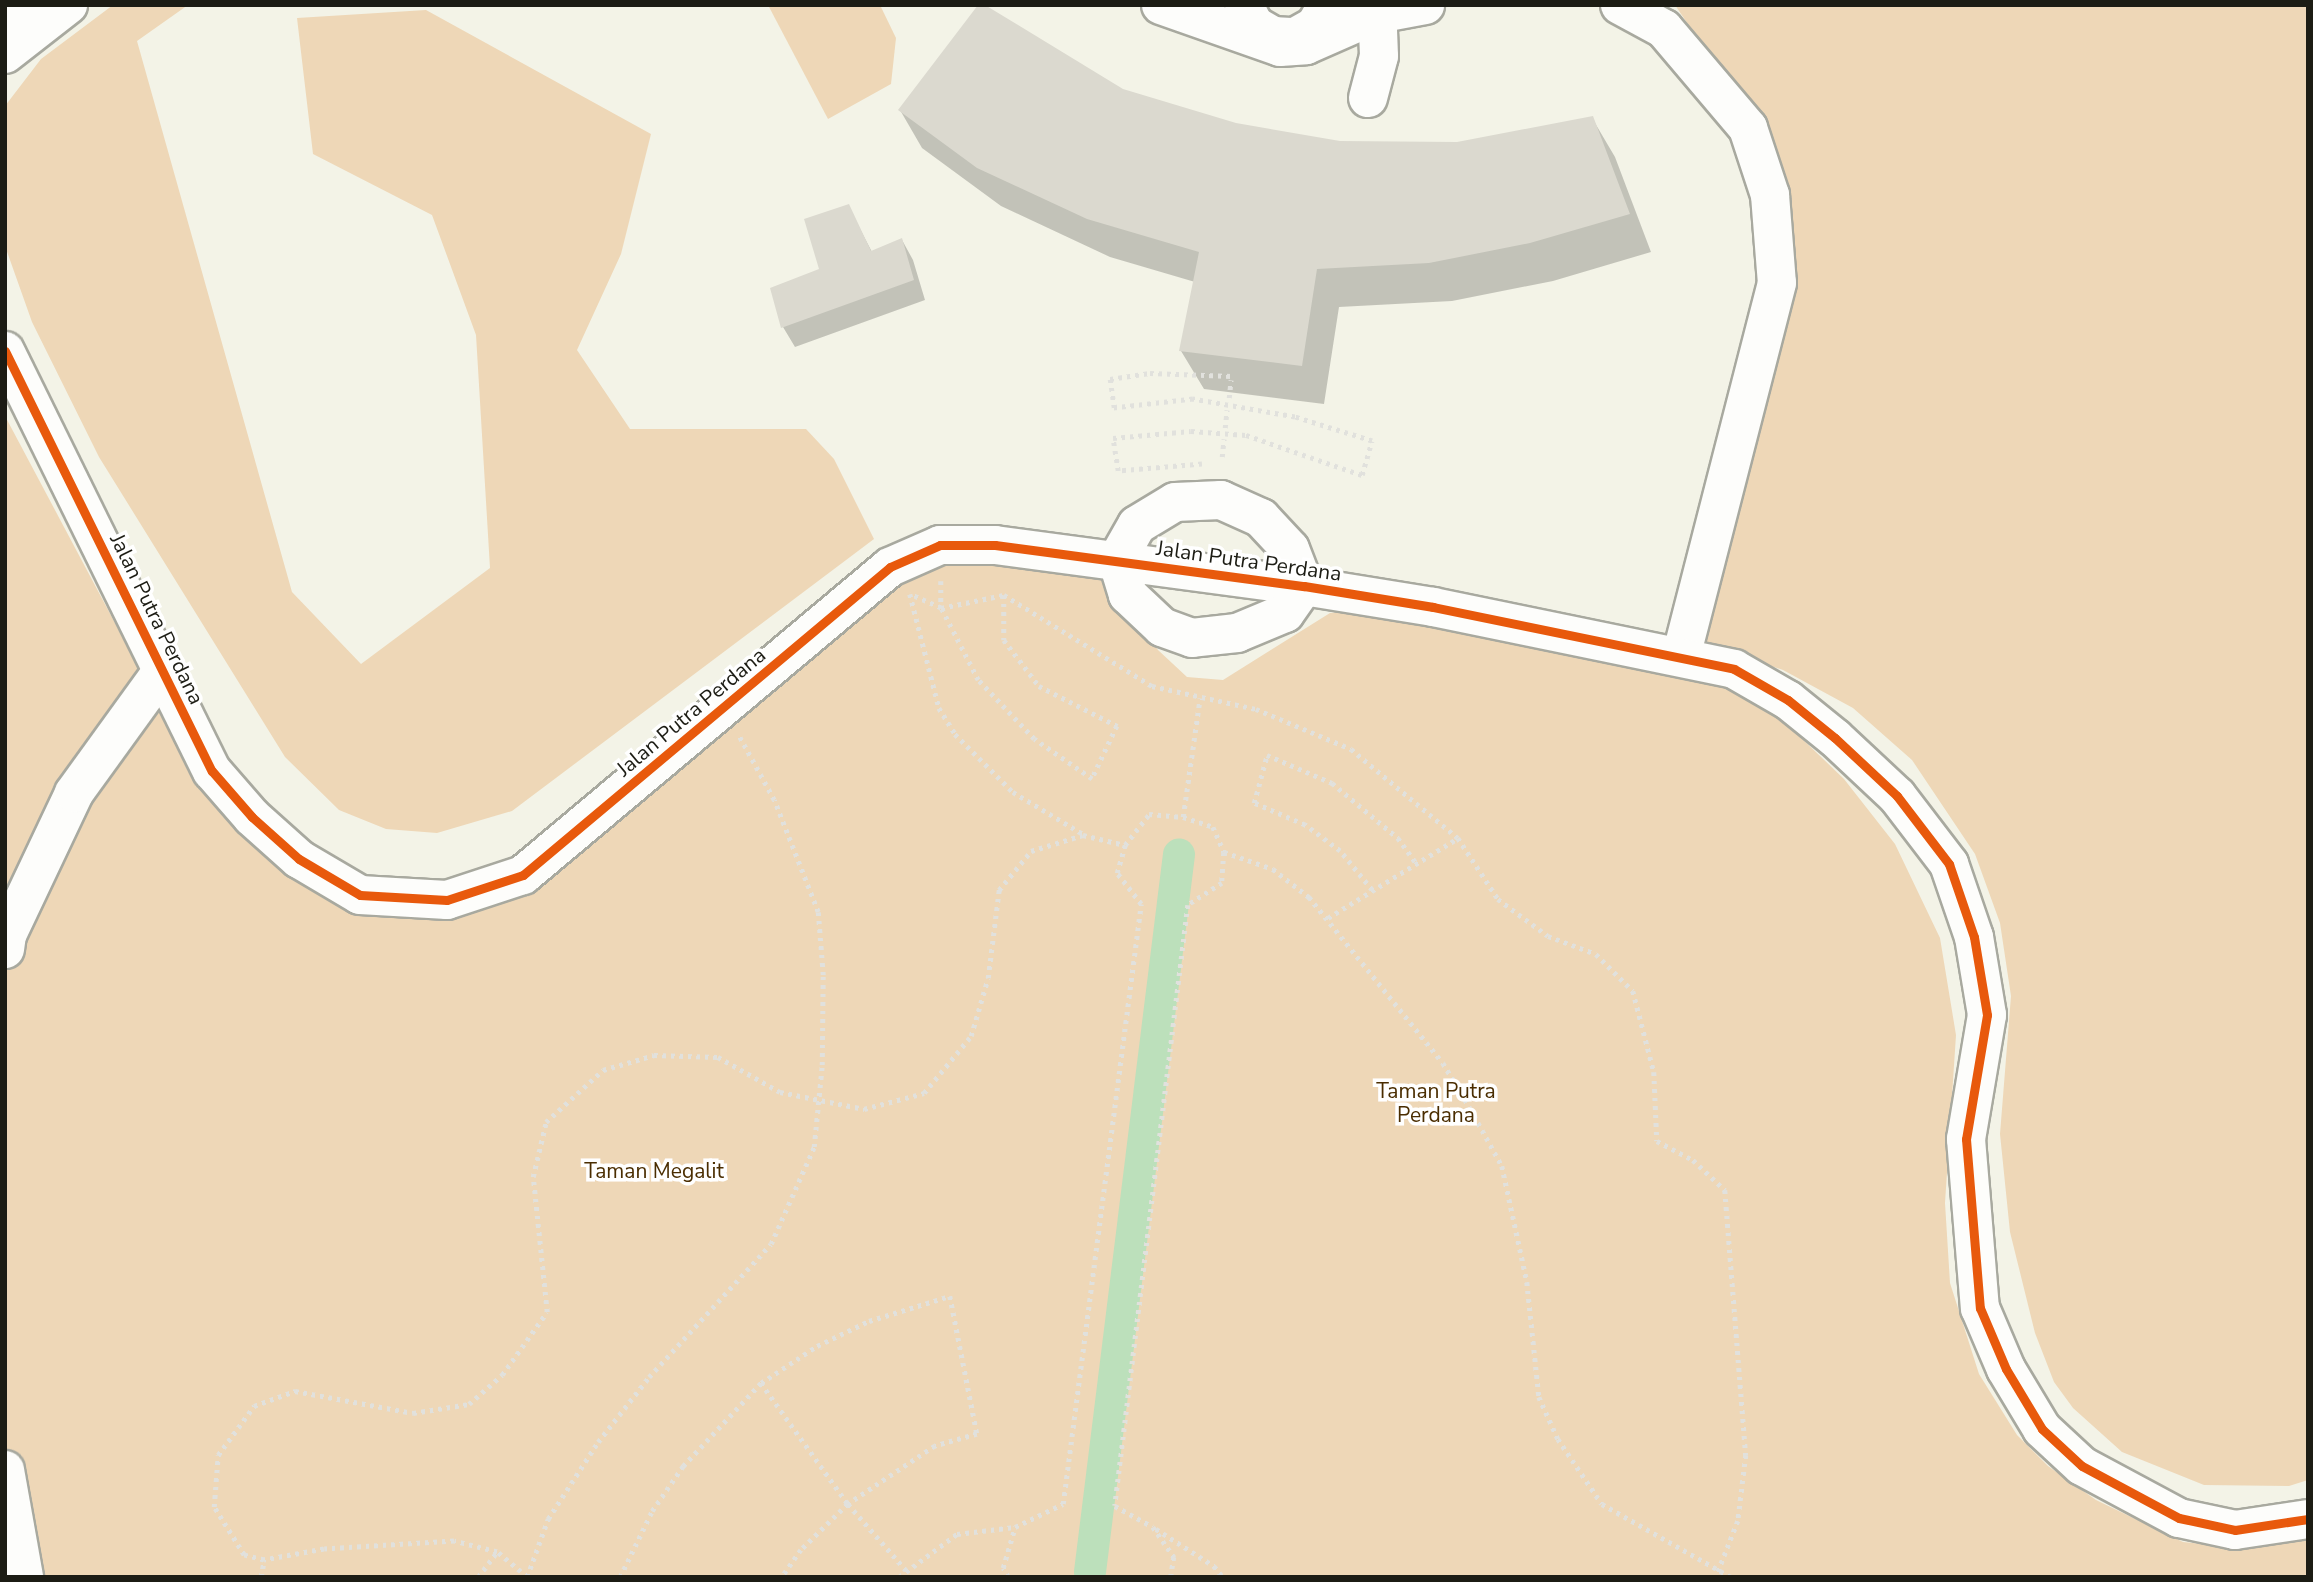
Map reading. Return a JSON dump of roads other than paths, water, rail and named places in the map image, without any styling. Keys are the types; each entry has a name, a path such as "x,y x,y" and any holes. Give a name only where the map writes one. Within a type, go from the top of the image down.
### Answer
{"street":[{"path":"5,12 28,5"},
{"path":"5,54 68,5"},
{"path":"1159,5 1280,47 1319,41 1397,7"},
{"path":"1244,5 1254,25 1273,36 1296,37 1315,26 1327,5"},
{"path":"1368,98 1379,56 1397,7"},
{"path":"1635,9 1664,29 1748,128 1769,195 1777,283 1681,657"},
{"name":"Jalan Putra Perdana","path":"5,351 212,771 252,817 299,859 360,895 403,900 447,900 523,876 890,567 940,545 995,545 1304,586 1433,607 1531,631 1734,669 1788,700 1897,796 1949,864 1974,937 1987,1015 1966,1139 1980,1308 2006,1369 2042,1429 2082,1466 2179,1517 2235,1530 2308,1519"},
{"path":"1221,500 1261,518 1290,549 1304,586 1286,613 1237,633 1192,638 1161,627 1128,595 1117,560 1137,524 1175,502 1221,500"},
{"path":"5,949 7,935 74,793 163,670"},
{"path":"5,1470 24,1577"}],"waterway":[{"path":"1090,1572 1179,854"}],"park label":[{"name":"Taman Putra Perdana","path":"1436,1103"},
{"name":"Taman Megalit","path":"654,1171"}]}
